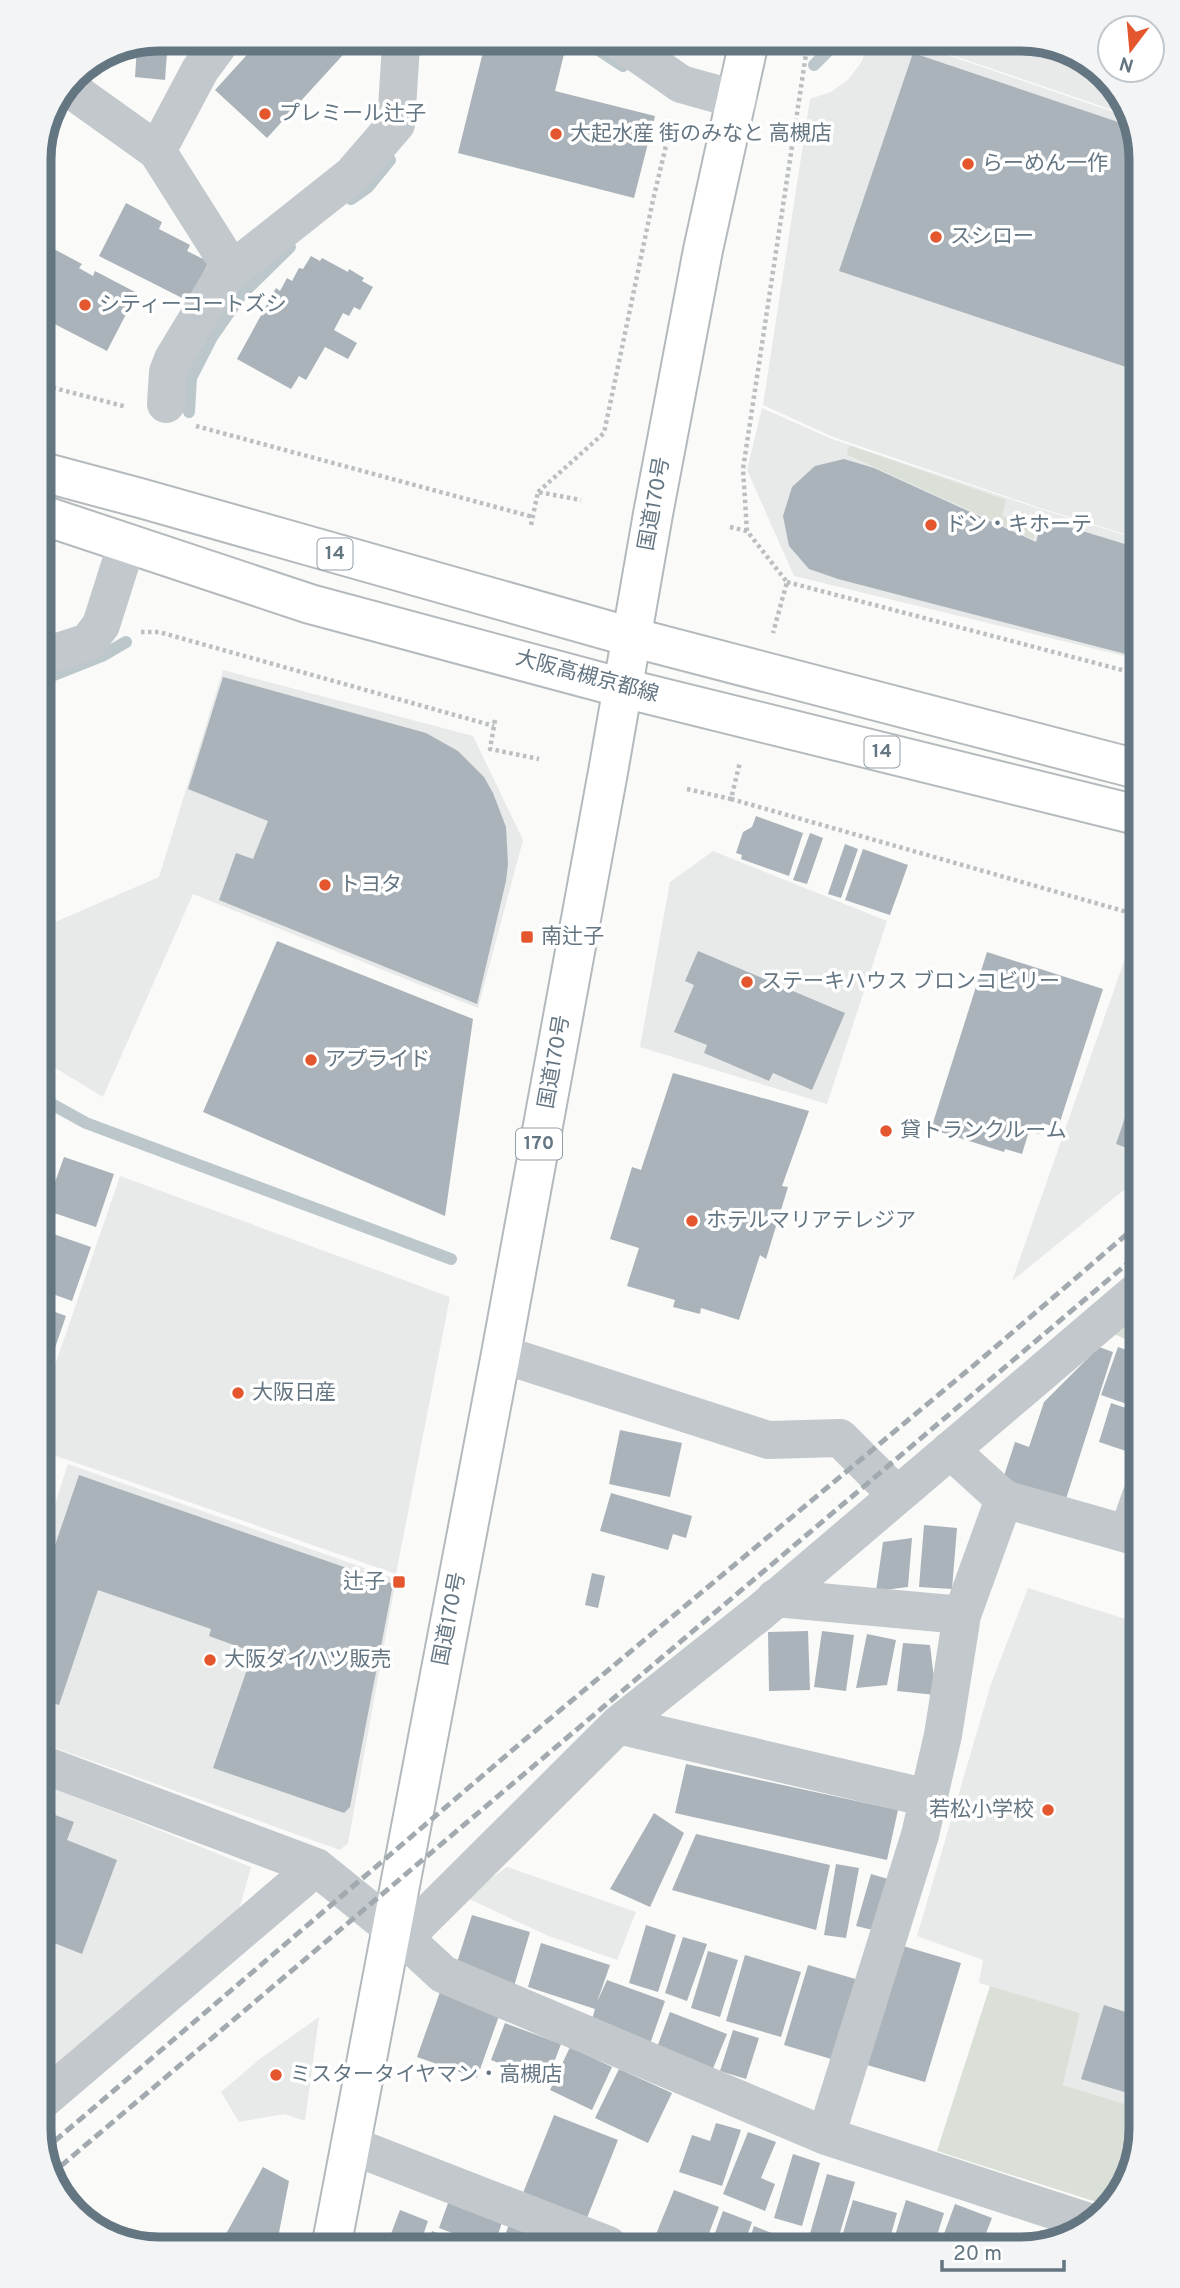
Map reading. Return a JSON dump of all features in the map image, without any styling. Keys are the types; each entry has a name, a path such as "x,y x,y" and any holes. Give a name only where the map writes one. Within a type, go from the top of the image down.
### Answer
{"main road":[{"name":"国道170号","path":"335,2237 350,2145 398,1933 703,250 747,51"},
{"name":"14","path":"51,474 631,637 1129,767"},
{"name":"大阪高槻京都線","path":"51,518 310,604 623,688 1129,813"}],"street":[{"path":"157,151 200,70 214,51"},
{"path":"164,413 168,372 173,359 222,278 352,175 396,124 401,51"},
{"path":"634,51 681,84 738,100"},
{"path":"74,92 157,151 233,271"},
{"path":"51,654 88,642 102,625 127,543"},
{"path":"398,1933 618,1726 775,1598 1129,1299"},
{"path":"501,1354 768,1440 840,1438 897,1495"},
{"path":"950,1450 1004,1499 1129,1533"},
{"path":"826,2136 920,1835 943,1735 962,1615 1004,1499"},
{"path":"775,1598 962,1615"},
{"path":"618,1726 928,1798"},
{"path":"51,1768 316,1867 398,1933 443,1974 826,2136 1081,2219"},
{"path":"51,2092 316,1867"},
{"path":"350,2145 587,2237"}],"path":[{"path":"806,51 743,469 747,531 787,582 1129,672"},
{"path":"531,525 538,492 604,433 653,200 681,84"},
{"path":"51,387 164,413 533,517"},
{"path":"538,492 581,500"},
{"path":"730,527 747,531"},
{"path":"772,638 787,582"},
{"path":"102,625 126,632 159,632 495,723 490,749 539,759"},
{"path":"732,799 740,762"},
{"path":"687,789 732,799 1129,912"}],"shaded area":[{"path":"865,51 936,51 1120,114 1127,138 1129,159 1129,535 1040,508 833,437 763,405 810,99 831,92 849,79 862,61"},
{"path":"940,51 1028,51 1056,56 1096,80 1096,84 1100,84 1119,112"},
{"name":"ドン・キホーテ","path":"762,408 832,439 1129,536 1129,657 794,576 747,470"},
{"path":"851,446 1006,500 1002,516 1036,528 1033,539 848,455 847,449"},
{"name":"トヨタ","path":"223,670 473,736 523,840 478,1008 193,894 103,1097 51,1065 51,924 159,877"},
{"path":"713,851 887,921 827,1104 640,1047 670,882"},
{"path":"1129,947 1129,1186 1012,1281"},
{"name":"大阪日産","path":"120,1176 450,1297 396,1574 51,1454 51,1377"},
{"path":"1129,1321 1129,1341 1114,1334"},
{"name":"大阪ダイハツ販売","path":"68,1464 396,1579 348,1843 340,1850 51,1746 51,1517"},
{"name":"若松小学校","path":"1028,1588 1129,1620 1129,2105 1063,2085 1080,2013 979,1983 983,1960 917,1936 991,1684"},
{"path":"51,1787 251,1867 237,1917 51,2075"},
{"path":"507,1867 636,1912 617,1960 546,1935 465,1897"},
{"path":"990,1986 1080,2013 1063,2085 1129,2105 1126,2157 1111,2189 1100,2203 937,2151"},
{"name":"ミスタータイヤマン・高槻店","path":"319,2017 305,2121 284,2114 239,2122 221,2092 261,2058"}],"building":[{"path":"190,51 190,55 167,53 165,80 135,77 137,54"},
{"name":"プレミール辻子","path":"250,51 347,51 267,138 215,90"},
{"name":"大起水産 街のみなと 高槻店","path":"483,51 565,51 555,91 655,116 634,198 458,153"},
{"path":"913,53 1123,124 1129,159 1129,368 839,271"},
{"path":"126,203 162,222 159,229 190,245 187,251 209,262 188,301 99,256"},
{"name":"シティーコートズシ","path":"51,247 82,264 79,268 93,276 95,271 137,293 107,351 51,322"},
{"path":"311,256 320,261 322,258 348,272 349,269 373,287 360,310 354,307 349,316 343,313 334,330 357,343 348,359 325,347 306,380 299,376 291,389 237,359 276,288 280,291 287,278 292,281 299,268 303,269"},
{"name":"ドン・キホーテ","path":"844,459 874,468 1036,542 1043,519 1129,545 1129,655 838,579 809,569 789,546 783,516 792,487 815,466"},
{"name":"トヨタ","path":"223,677 426,733 458,751 484,777 506,827 508,864 477,1004 219,900 236,853 253,859 268,821 188,789"},
{"path":"756,816 803,833 789,876 741,859 742,855 736,853 743,832 752,827"},
{"path":"810,833 823,838 807,884 793,880"},
{"path":"845,844 858,849 841,898 828,894"},
{"path":"863,849 908,865 890,915 845,900"},
{"path":"277,941 473,1019 445,1216 203,1112"},
{"path":"698,951 845,1013 812,1090 773,1073 769,1081 704,1053 707,1045 674,1032 694,985 685,981"},
{"path":"987,952 1103,989 1058,1128 1042,1123 1039,1134 1029,1131 1022,1154 1005,1149 1004,1152 931,1129"},
{"path":"673,1073 809,1111 782,1186 788,1187 766,1259 760,1255 739,1320 701,1308 700,1314 673,1307 675,1300 627,1286 639,1248 610,1239 632,1167 641,1170"},
{"path":"1129,1106 1129,1149 1116,1144"},
{"path":"64,1157 114,1174 96,1227 51,1212 51,1193"},
{"path":"51,1233 91,1247 72,1301 51,1293"},
{"path":"51,1310 66,1316 51,1359"},
{"path":"1099,1347 1113,1352 1065,1502 1002,1482 1015,1442 1029,1447 1044,1402"},
{"path":"1118,1347 1129,1351 1129,1405 1101,1395"},
{"path":"1111,1403 1129,1409 1129,1452 1099,1442"},
{"path":"620,1430 682,1443 670,1497 609,1484"},
{"path":"79,1475 393,1584 350,1807 344,1813 213,1768 253,1652 209,1636 211,1629 98,1590 59,1705 51,1703 51,1557"},
{"path":"611,1493 692,1516 686,1538 673,1534 668,1550 600,1531"},
{"path":"924,1525 957,1528 952,1589 919,1587"},
{"path":"912,1538 908,1587 876,1591 883,1542"},
{"path":"592,1573 605,1576 598,1608 585,1605"},
{"path":"808,1631 810,1690 769,1691 768,1632"},
{"path":"822,1631 854,1635 846,1691 814,1687"},
{"path":"867,1634 896,1640 887,1685 856,1688"},
{"path":"903,1643 930,1645 936,1695 897,1691"},
{"path":"686,1764 898,1810 887,1860 675,1813"},
{"path":"51,1813 74,1822 67,1840 117,1860 82,1954 51,1942"},
{"path":"654,1813 684,1833 650,1907 610,1889"},
{"path":"696,1834 830,1865 816,1930 672,1890"},
{"path":"836,1864 859,1868 846,1938 824,1935"},
{"path":"871,1874 888,1879 873,1930 856,1926"},
{"path":"472,1915 530,1932 512,1993 453,1975"},
{"path":"646,1925 676,1935 658,1992 629,1983"},
{"path":"683,1937 707,1944 687,2001 665,1993"},
{"path":"541,1943 610,1965 597,2002 607,1980 665,2001 650,2044 591,2023 595,2009 528,1987"},
{"path":"893,1943 961,1963 925,2082 857,2062"},
{"path":"708,1951 738,1960 720,2017 691,2008"},
{"path":"745,1955 801,1972 781,2037 726,2021"},
{"path":"808,1965 862,1981 838,2061 784,2045"},
{"path":"440,1992 500,2013 477,2078 417,2057"},
{"path":"1104,2005 1129,2013 1129,2093 1081,2079"},
{"path":"670,2012 727,2034 712,2071 656,2050"},
{"path":"505,2023 561,2044 547,2081 491,2060"},
{"path":"733,2030 759,2038 746,2079 720,2071"},
{"path":"570,2047 612,2067 592,2110 550,2090"},
{"path":"619,2069 672,2093 648,2143 595,2118"},
{"path":"554,2115 618,2140 587,2218 523,2193"},
{"path":"716,2123 741,2130 722,2186 679,2172 692,2135 710,2141"},
{"path":"748,2132 776,2142 761,2178 775,2184 765,2211 723,2194"},
{"path":"793,2154 820,2163 802,2226 774,2218"},
{"path":"263,2167 289,2181 278,2237 224,2237"},
{"path":"827,2174 855,2182 839,2237 809,2237"},
{"path":"674,2190 719,2207 708,2237 655,2237"},
{"path":"451,2195 505,2214 497,2237 463,2237 439,2228"},
{"path":"853,2200 897,2213 890,2237 842,2237"},
{"path":"906,2200 944,2213 937,2237 895,2237"},
{"path":"955,2204 992,2218 985,2237 943,2237"},
{"path":"400,2210 428,2221 422,2237 390,2237"},
{"path":"723,2211 752,2222 747,2237 714,2237"},
{"path":"511,2219 547,2237 504,2237"},
{"path":"754,2226 782,2237 750,2237"},
{"path":"432,2231 448,2237 430,2237"}],"waterway":[{"path":"600,51 623,66"},
{"path":"814,65 828,51"},
{"path":"351,199 368,187 390,160"},
{"path":"189,412 191,378 212,337 242,294 290,247"},
{"path":"51,676 102,656 126,642"},
{"path":"51,1104 86,1123 451,1259"}],"railway":[{"path":"52,2143 522,1742 985,1356 1129,1232"},
{"path":"58,2168 1129,1262"}],"place":[{"name":"プレミール辻子","path":"265,114"},
{"name":"大起水産 街のみなと 高槻店","path":"556,134"},
{"name":"らーめん一作","path":"968,164"},
{"name":"スシロー","path":"936,237"},
{"name":"シティーコートズシ","path":"85,305"},
{"name":"ドン・キホーテ","path":"931,525"},
{"name":"トヨタ","path":"325,885"},
{"name":"南辻子","path":"527,937"},
{"name":"ステーキハウス ブロンコビリー","path":"747,982"},
{"name":"アプライド","path":"311,1060"},
{"name":"貸トランクルーム","path":"886,1131"},
{"name":"ホテルマリアテレジア","path":"692,1221"},
{"name":"大阪日産","path":"238,1393"},
{"name":"辻子","path":"399,1582"},
{"name":"大阪ダイハツ販売","path":"210,1660"},
{"name":"若松小学校","path":"1048,1810"},
{"name":"ミスタータイヤマン・高槻店","path":"276,2075"}]}
